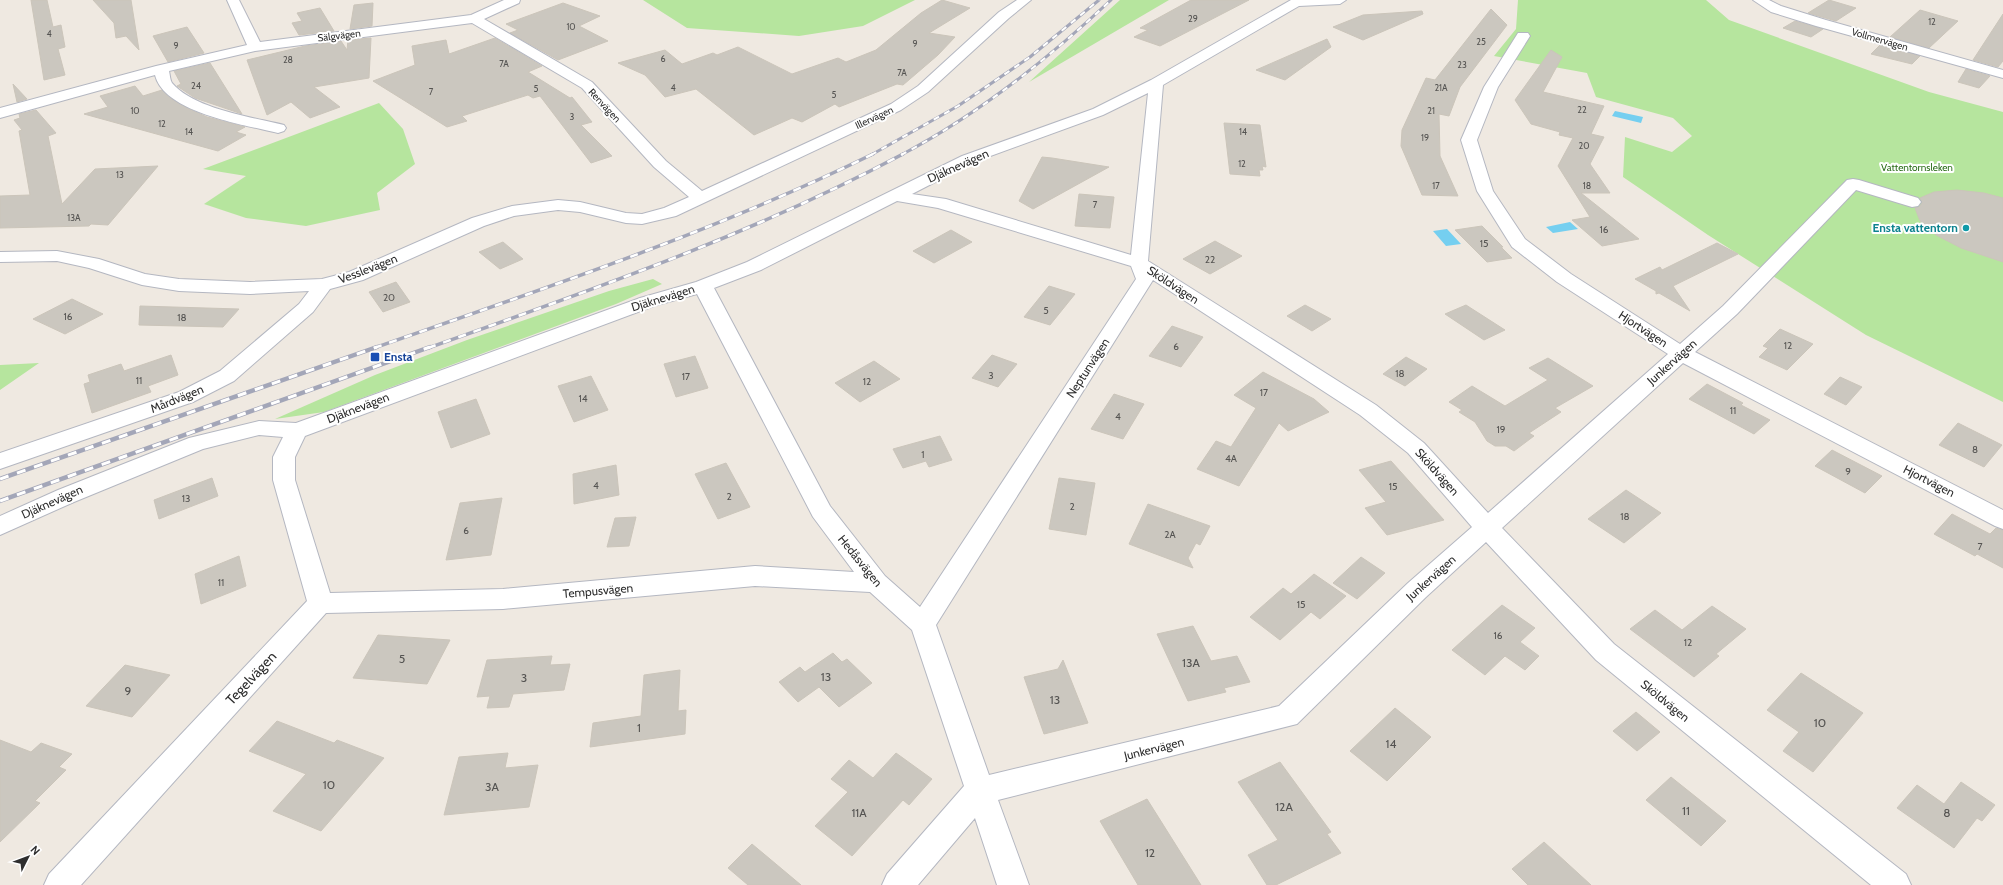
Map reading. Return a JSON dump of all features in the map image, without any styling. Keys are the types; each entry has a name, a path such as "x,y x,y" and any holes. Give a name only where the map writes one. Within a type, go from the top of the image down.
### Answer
{"street":[{"path":"233,0 255,47"},
{"name":"Sälgvägen","path":"1,109 255,47 315,38 474,19 514,0"},
{"name":"Illervägen","path":"700,198 896,107 923,90 1004,15 1025,0"},
{"path":"1298,1 1340,0"},
{"name":"Vollmervägen","path":"1759,0 1776,9 1822,23 2003,74"},
{"name":"Djäknevägen","path":"0,526 66,496 197,443 259,428 297,431 648,302 703,286 754,266 968,159 1098,112 1156,83 1298,1"},
{"name":"Renvägen","path":"474,19 587,85 660,164 700,198"},
{"name":"Hjortvägen","path":"1523,36 1491,87 1469,140 1485,191 1518,243 1564,278 1682,354 2003,520"},
{"path":"161,69 164,83 183,100 278,128"},
{"name":"Neptunvägen","path":"923,624 1145,279 1139,263 1156,83"},
{"name":"Junkervägen","path":"979,792 1287,716 1417,590 1730,310 1853,184 1912,202"},
{"name":"Sköldvägen","path":"895,196 940,203 1139,263 1368,410 1416,448 1487,528 1605,652 1895,885"},
{"name":"Vesslevägen","path":"0,257 57,256 93,262 142,279 179,285 250,288 323,285 356,276 478,222 512,211 558,204 580,207 626,218 642,219 670,212 700,198"},
{"name":"Mårdvägen","path":"0,461 186,397 227,376 306,308 323,285"},
{"name":"Hedåsvägen","path":"703,286 821,511 876,583 923,624"},
{"path":"297,431 284,458 284,480 320,603"},
{"name":"Tempusvägen","path":"320,603 503,600 755,576 876,583"},
{"name":"Tegelvägen","path":"60,885 320,603"},
{"path":"923,624 979,792 1013,885"},
{"path":"898,885 979,792"}],"green space":[{"path":"643,0 915,0 863,26 799,36 687,28"},
{"path":"1120,0 1169,0 1029,82"},
{"name":"Vattentornsleken","path":"1518,0 1706,0 1729,20 1929,92 2003,112 2003,402 1866,335 1708,235 1623,177 1625,137 1672,152 1692,136 1673,118 1596,97 1587,73 1494,56 1516,29"},
{"path":"379,103 403,129 415,164 377,193 380,210 306,226 246,218 204,204 246,176 203,169"},
{"path":"653,279 662,284 616,304 324,412 275,419 375,375 467,340 609,291"},
{"path":"39,363 0,390 0,365"}],"water":[{"path":"1615,111 1643,117 1641,123 1612,116"},
{"path":"1570,222 1578,229 1553,233 1546,227"},
{"path":"1447,229 1461,244 1446,246 1433,231"}],"building":[{"path":"31,0 47,0 53,27 61,25 65,47 58,49 65,75 44,80"},
{"path":"93,0 131,0 139,50 126,36 116,38 114,23"},
{"path":"942,0 970,8 929,33 955,37 938,55 903,85 897,84 839,107 835,104 802,122 792,118 754,135 696,89 665,97 645,75 618,63 665,50 682,64 713,53 717,55 738,47 792,74 838,58 846,62 876,50 921,13"},
{"path":"1191,0 1249,0 1160,46 1134,37 1148,30 1140,28"},
{"path":"1829,0 1856,8 1836,21 1808,13"},
{"path":"373,3 372,26 350,29 354,5"},
{"path":"563,3 600,16 579,26 608,41 558,60 510,33 518,30 506,24"},
{"path":"320,8 334,31 299,35 292,23 302,21 297,13"},
{"path":"1491,9 1507,25 1460,87 1449,116 1439,114 1440,156 1458,196 1422,195 1401,146 1402,130 1426,78 1435,80"},
{"path":"1920,10 1958,21 1929,48 1890,37"},
{"path":"1422,11 1423,14 1363,40 1333,27 1363,15"},
{"path":"2003,14 2003,61 1998,67 1973,60"},
{"path":"1795,21 1823,29 1811,37 1783,28"},
{"path":"187,27 204,53 168,62 153,36"},
{"path":"371,38 369,78 314,87 340,107 310,118 291,102 267,115 247,60 305,46 341,41 347,50 348,40"},
{"path":"495,38 542,66 528,72 570,98 572,97 592,122 581,125 612,156 591,163 540,96 533,98 528,95 462,116 467,121 447,127 373,81 415,65 412,46 446,40 449,54"},
{"path":"1327,39 1331,47 1285,80 1256,70"},
{"path":"1880,45 1920,56 1912,64 1871,54"},
{"path":"1551,50 1562,57 1543,92 1604,106 1591,134 1604,137 1590,164 1610,193 1581,193 1639,239 1602,246 1572,220 1590,217 1558,166 1573,138 1559,135 1560,132 1531,124 1515,100"},
{"path":"210,63 242,114 195,98 177,86 181,84 174,71"},
{"path":"1966,69 1990,76 1979,88 1958,82"},
{"path":"13,84 27,99 17,102"},
{"path":"135,86 143,96 162,90 173,100 189,109 207,117 245,127 236,132 246,135 218,151 84,114 108,107 100,96"},
{"path":"36,110 56,133 48,136 62,204 95,169 158,166 108,225 91,224 89,226 0,228 0,196 30,195 19,131 22,130 14,120 20,118 19,114"},
{"path":"1224,123 1260,125 1266,167 1262,166 1263,170 1259,170 1260,176 1230,174"},
{"path":"1042,157 1109,167 1033,209 1019,201"},
{"name":"Ensta vattentorn","path":"1957,190 1984,193 2003,198 2003,262 1961,248 1936,235 1920,221 1915,208 1919,207 1922,203 1920,198 1934,192"},
{"path":"1079,194 1114,197 1110,228 1075,226"},
{"path":"1482,226 1512,258 1487,262 1455,230"},
{"path":"951,230 972,242 934,263 913,251"},
{"path":"1215,241 1242,256 1210,274 1183,259"},
{"path":"503,242 523,259 500,269 479,252"},
{"path":"1717,243 1738,254 1673,286 1690,311 1659,293 1656,294 1656,291 1635,279 1660,267 1662,270"},
{"path":"396,282 410,302 383,312 369,292"},
{"path":"1049,286 1075,294 1050,325 1024,317"},
{"path":"72,299 103,314 65,334 33,319"},
{"path":"1305,305 1331,319 1312,331 1287,316"},
{"path":"1466,305 1505,330 1484,340 1445,314"},
{"path":"140,306 239,309 223,327 139,325"},
{"path":"1172,326 1203,337 1181,367 1149,356"},
{"path":"1780,329 1813,344 1787,370 1759,357 1768,348 1763,346"},
{"path":"171,355 178,375 148,386 151,392 92,413 84,384 90,382 88,375 121,364 124,371"},
{"path":"992,355 1017,364 998,387 972,378"},
{"path":"695,356 708,388 676,397 664,364"},
{"path":"1406,357 1427,369 1405,386 1383,374"},
{"path":"1548,358 1593,386 1555,408 1561,412 1529,433 1534,436 1514,451 1506,446 1495,446 1487,441 1475,422 1459,412 1462,410 1449,402 1472,386 1505,406 1548,380 1529,368"},
{"path":"874,361 900,379 860,402 835,383"},
{"path":"1263,372 1314,399 1329,412 1288,431 1279,423 1239,486 1197,469 1216,441 1231,447 1256,408 1234,395"},
{"path":"591,376 608,410 574,422 558,386"},
{"path":"1840,377 1862,387 1846,405 1824,394"},
{"path":"1707,384 1743,403 1741,405 1770,420 1754,434 1689,399"},
{"path":"1114,394 1144,404 1123,439 1091,429"},
{"path":"476,399 490,434 451,448 438,412"},
{"path":"1958,423 2002,445 1984,467 1939,445"},
{"path":"940,436 952,460 929,467 926,461 903,468 893,449"},
{"path":"1832,450 1882,476 1865,493 1815,466"},
{"path":"1391,461 1444,520 1387,535 1365,508 1386,502 1359,470"},
{"path":"726,463 750,507 718,519 695,474"},
{"path":"616,465 619,495 574,504 573,474"},
{"path":"212,478 218,496 159,519 154,500"},
{"path":"1059,478 1095,483 1086,535 1049,529"},
{"path":"1626,490 1661,513 1624,543 1588,519"},
{"path":"502,498 491,555 446,560 460,503"},
{"path":"1148,504 1210,526 1200,545 1196,543 1188,558 1193,568 1129,544"},
{"path":"1952,514 1990,534 1996,528 2003,530 2003,568 1977,554 1975,556 1934,534"},
{"path":"636,517 629,546 607,547 615,518"},
{"path":"239,556 246,586 201,604 195,574"},
{"path":"1361,557 1385,573 1357,599 1333,583"},
{"path":"1314,574 1346,596 1320,619 1311,612 1280,640 1250,617 1283,588 1291,594"},
{"path":"1502,605 1535,628 1520,642 1539,656 1525,670 1505,656 1485,675 1452,650"},
{"path":"1712,606 1746,629 1716,654 1719,656 1694,677 1630,629 1655,610 1682,630"},
{"path":"1193,626 1211,661 1237,656 1250,682 1224,688 1226,692 1188,701 1157,634"},
{"path":"378,635 450,640 427,684 353,678"},
{"path":"833,653 842,662 847,659 872,683 839,707 819,687 798,702 779,682 800,667 805,672"},
{"path":"552,656 550,665 570,664 564,690 513,694 509,707 487,708 490,696 477,697 487,660"},
{"path":"1063,660 1088,723 1044,734 1024,677 1058,669"},
{"path":"125,665 170,675 132,717 86,706"},
{"path":"680,670 678,711 686,710 685,734 590,747 593,723 641,716 644,675"},
{"path":"1801,673 1863,713 1813,772 1783,751 1799,732 1767,710"},
{"path":"1395,708 1431,737 1387,781 1350,751"},
{"path":"1636,712 1660,732 1637,751 1613,731"},
{"path":"277,721 334,743 337,740 384,758 321,831 273,811 306,774 249,751"},
{"path":"0,740 31,752 41,743 72,754 59,767 66,770 35,801 40,803 0,842"},
{"path":"508,753 505,768 538,765 529,807 444,815 459,757"},
{"path":"896,753 932,779 909,805 903,800 852,856 815,826 848,792 831,779 849,760 873,778"},
{"path":"1280,762 1331,832 1327,834 1341,853 1276,885 1267,885 1248,855 1278,840 1238,782"},
{"path":"1671,777 1726,821 1701,846 1646,800"},
{"path":"1961,782 1995,805 1982,821 1977,818 1954,848 1897,808 1917,785 1944,804"},
{"path":"1147,799 1201,885 1138,885 1100,821"},
{"path":"1544,842 1591,885 1528,885 1512,869"},
{"path":"752,844 801,885 748,885 728,868"}],"railway":[{"path":"872,155 958,106 1030,57 1099,0"},
{"path":"901,155 958,122 1011,85 1062,44 1111,0"},
{"path":"428,348 609,283 728,236 845,184 903,154"},
{"path":"374,348 563,282 688,235 812,183 872,155"},
{"path":"0,479 377,347"},
{"path":"0,501 430,347"}],"place":[{"name":"Ensta vattentorn","path":"1966,228"},
{"name":"Ensta","path":"375,357"}]}
